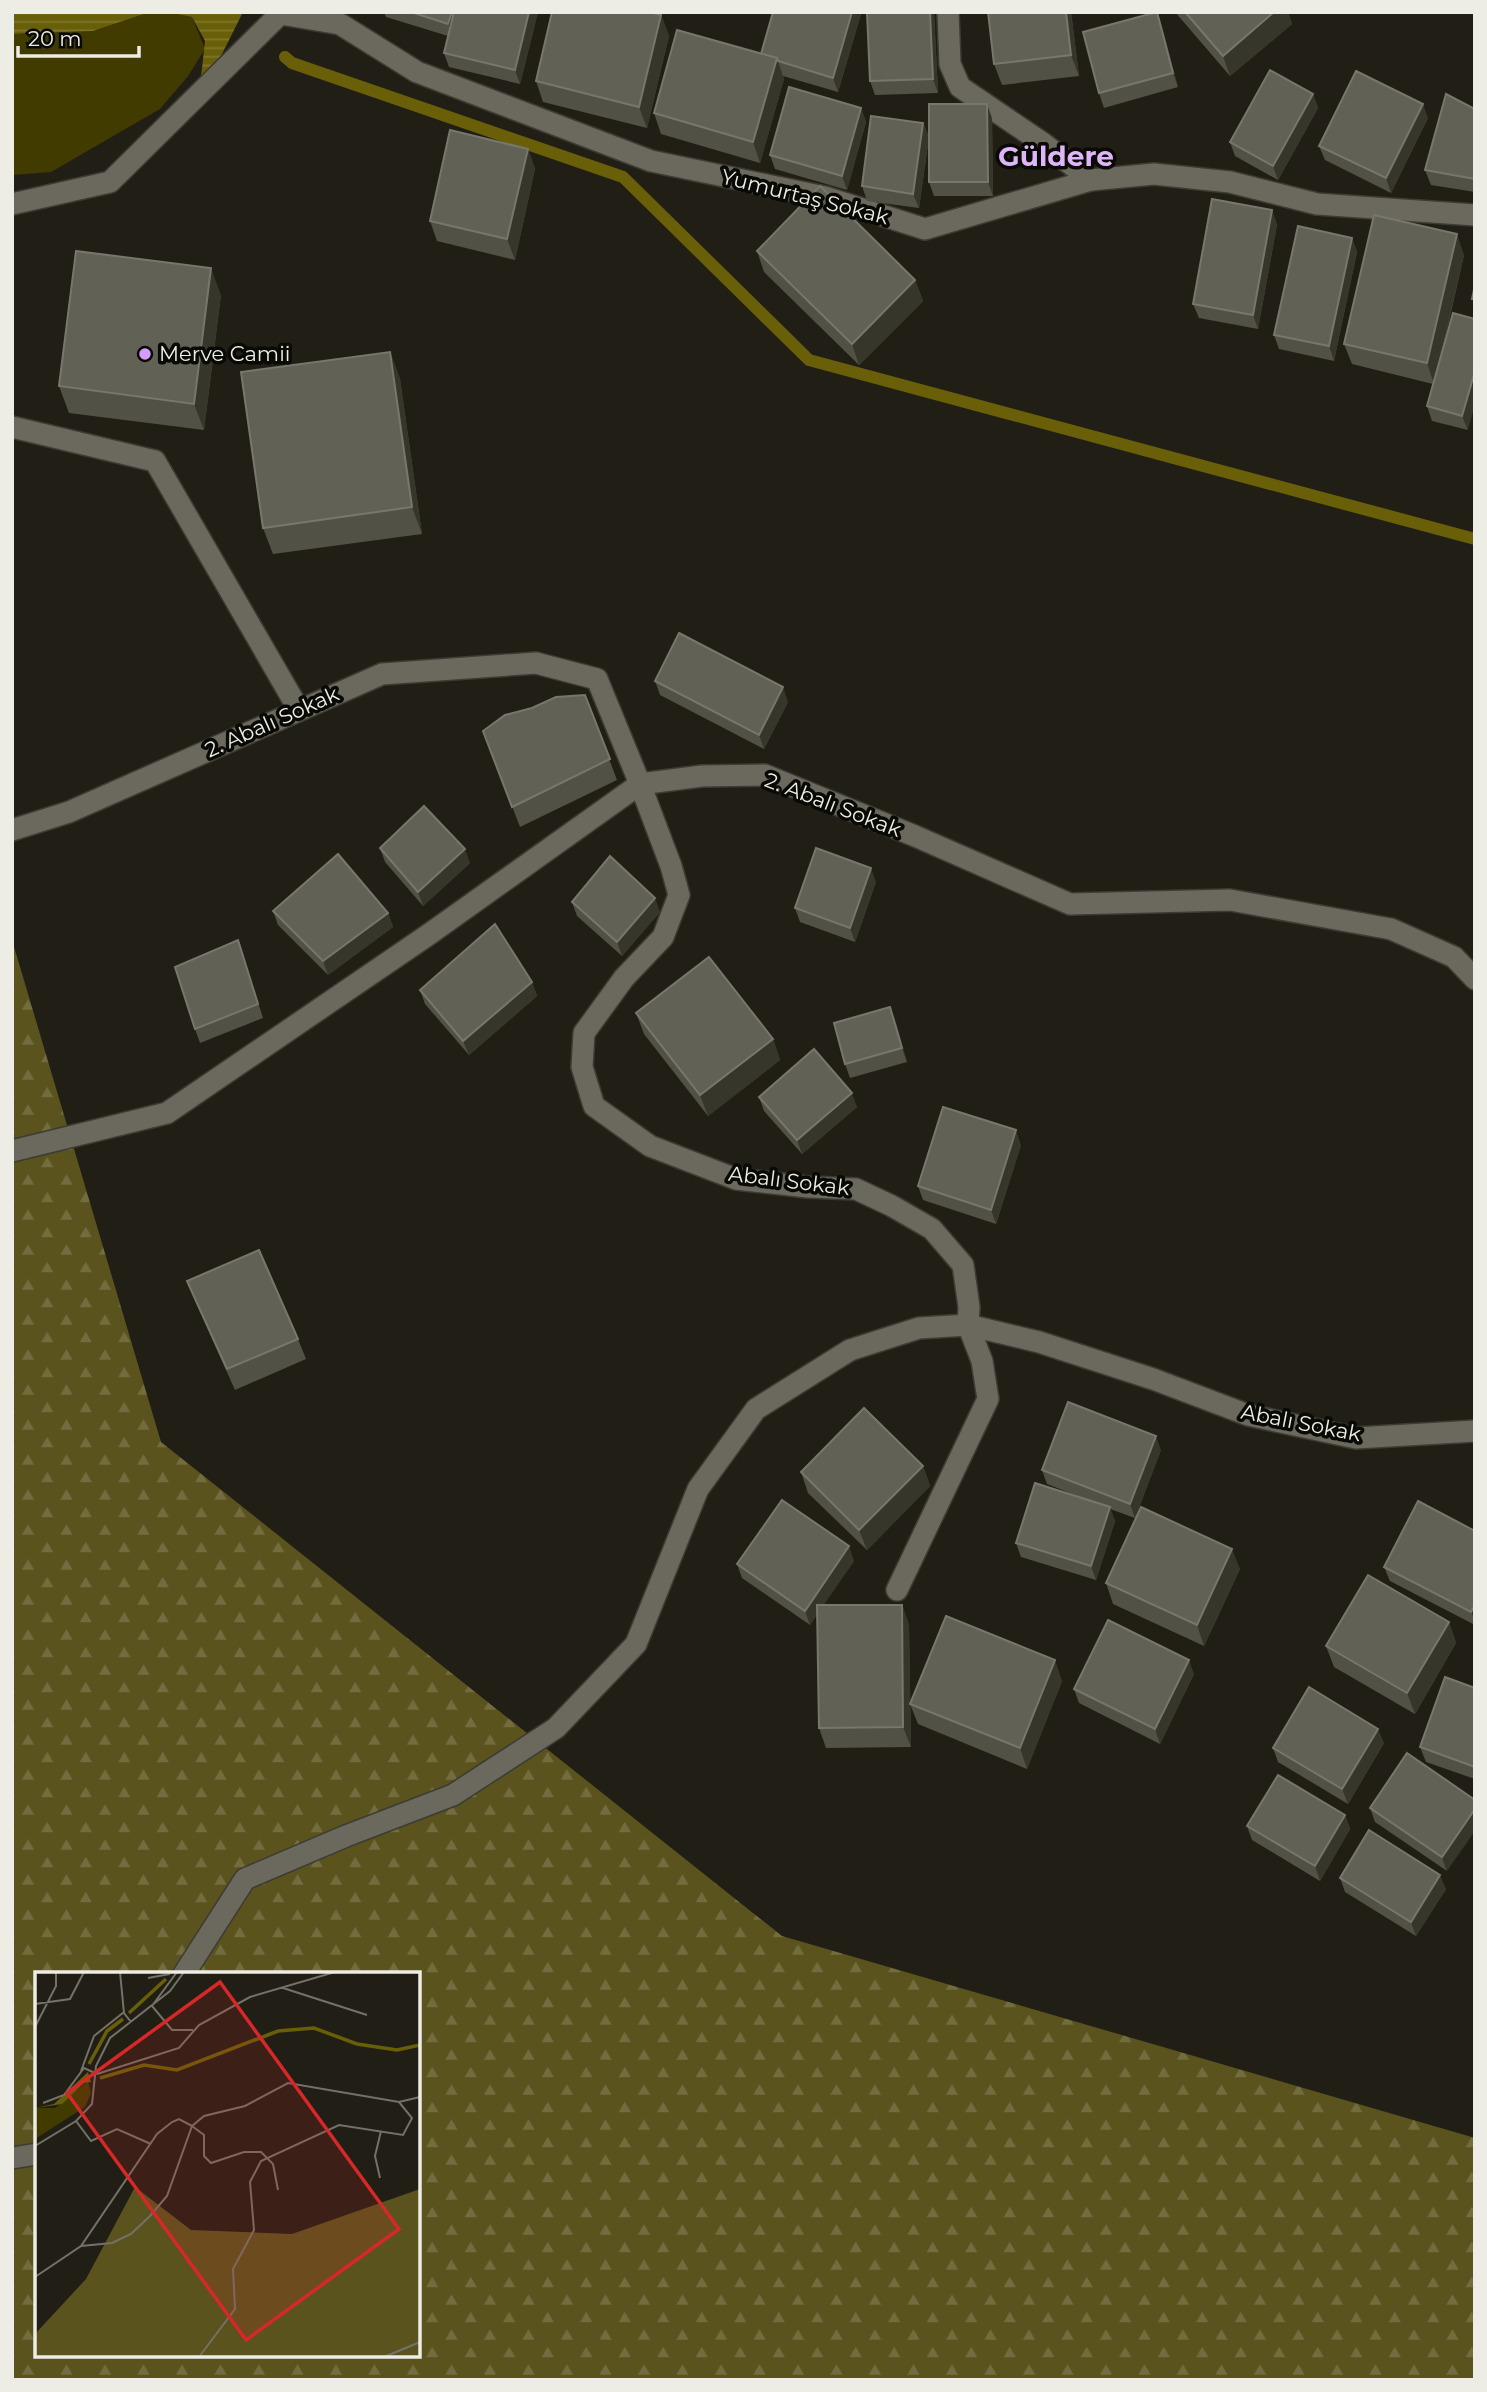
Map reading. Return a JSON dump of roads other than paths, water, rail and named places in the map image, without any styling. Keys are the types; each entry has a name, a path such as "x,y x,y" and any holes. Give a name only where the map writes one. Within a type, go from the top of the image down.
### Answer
{"street":[{"path":"948,12 950,64 960,87 1044,144 1091,180"},
{"path":"12,204 110,182 282,13"},
{"name":"Yumurtaş Sokak","path":"282,13 340,24 417,72 651,161 825,197 925,229 1091,180 1154,174 1230,182 1317,204 1475,215"},
{"path":"12,427 155,461 299,710"},
{"name":"2. Abalı Sokak","path":"12,830 69,812 382,674 536,663 597,679 640,785 702,776 765,775 915,836 1070,904 1230,900 1391,929 1454,957 1475,979"},
{"path":"12,1151 167,1113 640,785"},
{"name":"Abalı Sokak","path":"640,785 671,866 679,895 663,937 624,978 584,1033 582,1067 594,1106 650,1146 736,1179 856,1189 932,1228 962,1265 969,1307 968,1325 1039,1342 1153,1379 1248,1415 1356,1438 1475,1431"},
{"path":"185,1972 245,1879 453,1795 556,1728 636,1644 698,1489 756,1409 850,1350 919,1328 968,1325 982,1361 988,1399 897,1590"},
{"path":"12,2158 35,2154"}],"waterway":[{"path":"285,57 292,63 623,177 809,360 1475,539"}],"place":[{"name":"Merve Camii","path":"145,354"}],"district":[{"name":"Güldere","path":"1056,156"}]}
